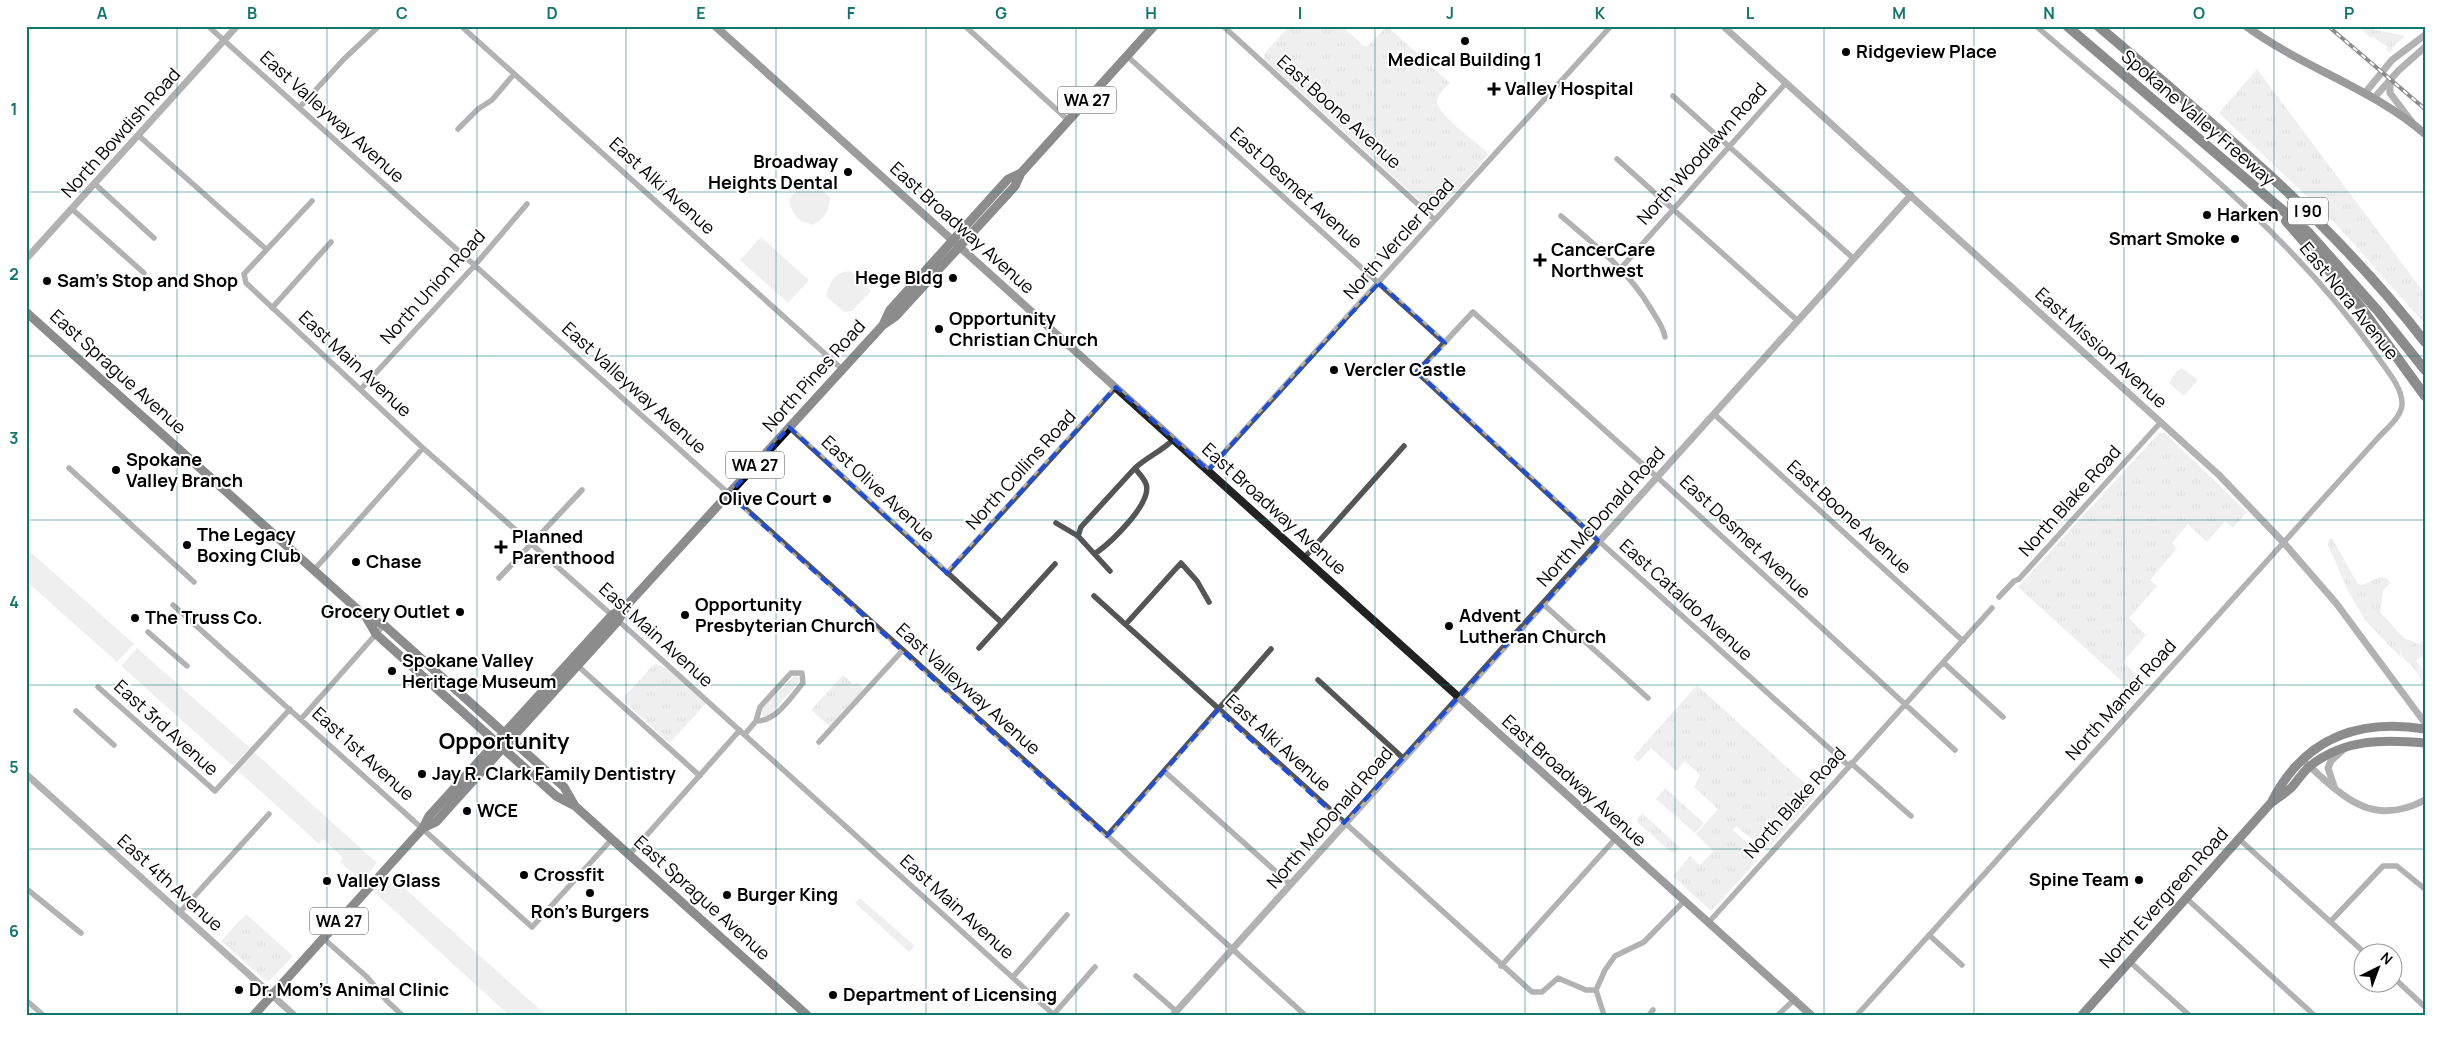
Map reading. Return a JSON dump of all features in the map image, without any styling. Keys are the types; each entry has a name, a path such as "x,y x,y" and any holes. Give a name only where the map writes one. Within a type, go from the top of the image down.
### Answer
{"highway":[{"name":"Spokane Valley Freeway","path":"2067,26 2254,188 2308,232 2378,311 2425,370"},
{"name":"Spokane Valley Freeway","path":"2098,26 2296,199 2354,258 2425,342"},
{"path":"2254,188 2350,294 2425,396"}],"main road":[{"name":"East Broadway Avenue","path":"715,26 1811,1015"},
{"name":"North Pines Road","path":"508,735 883,325 890,310 956,243 1008,179 1021,173 1154,26"},
{"path":"2246,26 2276,47 2374,98 2425,134"},
{"name":"East Sprague Avenue","path":"26,312 366,617 376,634 499,746 556,796 575,806 807,1015"},
{"name":"East Sprague Avenue","path":"366,617 384,625 508,735 564,787 575,806"},
{"name":"North Pines Road","path":"508,735 578,666 615,618"},
{"name":"North Evergreen Road","path":"2270,804 2283,779 2301,760 2326,742 2353,730 2394,726 2425,729"},
{"name":"WA 27","path":"254,1015 424,828 429,816 508,735"},
{"name":"North Evergreen Road","path":"2082,1015 2270,804 2290,789 2309,767 2347,746 2382,740 2425,743"}],"street":[{"name":"East Valleyway Avenue","path":"208,26 903,650 1305,1015"},
{"name":"North Bowdish Road","path":"26,258 139,136 237,26"},
{"path":"299,108 344,59 379,26"},
{"name":"East Alki Avenue","path":"461,26 842,369"},
{"path":"964,26 1068,120"},
{"name":"East Boone Avenue","path":"1223,26 1435,220"},
{"name":"North Vercler Road","path":"1208,470 1379,284 1610,26"},
{"name":"East Mission Avenue","path":"1724,26 2219,475 2284,543 2367,642 2425,723"},
{"name":"East Nora Avenue","path":"2036,26 2212,177 2276,236 2327,292 2361,334 2394,382 2402,403"},
{"path":"2365,93 2392,60 2425,34"},
{"path":"2374,98 2390,79 2425,47"},
{"name":"East Desmet Avenue","path":"1127,56 1445,343 1473,312 1658,477 1906,706"},
{"path":"458,128 478,109 492,100 514,74"},
{"path":"2390,79 2390,93 2417,128"},
{"name":"North Woodlawn Road","path":"1621,268 1786,83"},
{"path":"1673,96 1854,259"},
{"path":"139,136 266,249 272,245 312,200"},
{"path":"1617,159 1798,321"},
{"path":"95,184 154,238"},
{"name":"North McDonald Road","path":"1174,1013 1233,950 1344,823 1911,196"},
{"name":"North Union Road","path":"360,390 527,204"},
{"path":"72,209 144,273"},
{"path":"1561,216 1621,268 1644,296 1665,337"},
{"path":"272,308 331,242"},
{"name":"East Main Avenue","path":"266,249 244,274 246,283 423,448 615,618 1054,1014"},
{"name":"East Cataldo Avenue","path":"1445,343 1417,372 1600,542 1850,765 1911,816"},
{"name":"North Collins Road","path":"947,572 1116,387"},
{"name":"North Mamer Road","path":"1857,1015 2377,439 2400,412 2402,403"},
{"name":"East Boone Avenue","path":"1715,414 1963,641"},
{"name":"North Blake Road","path":"1999,597 2019,579 2161,422"},
{"name":"East Olive Avenue","path":"789,427 1001,622"},
{"path":"1078,536 1081,527 1135,468 1144,459 1165,449 1174,439"},
{"path":"1304,557 1404,446"},
{"path":"314,570 423,448"},
{"path":"69,468 194,582"},
{"path":"1096,553 1141,507 1146,498 1146,485 1135,468"},
{"path":"499,578 582,490"},
{"path":"1056,523 1078,536 1096,553 1110,571"},
{"path":"1126,624 1181,563 1197,581 1209,602"},
{"path":"979,648 1055,564"},
{"name":"East Alki Avenue","path":"1094,596 1501,966 1532,992 1542,992 1558,978 1586,990 1596,990"},
{"path":"1543,604 1648,698"},
{"name":"East 1st Avenue","path":"173,605 424,828 532,927 612,839"},
{"name":"North Blake Road","path":"1708,922 1906,706 1992,608"},
{"path":"301,719 384,625"},
{"path":"148,632 187,666"},
{"path":"1107,836 1271,649"},
{"path":"819,742 903,650"},
{"path":"1944,663 2004,717"},
{"path":"578,666 700,776"},
{"path":"629,855 700,776 742,732 756,721 760,707 791,673 802,672 803,684 772,717 765,721 756,721"},
{"path":"1318,680 1403,758"},
{"name":"East 3rd Avenue","path":"98,687 214,791 290,710"},
{"path":"1906,706 1955,750"},
{"path":"76,711 114,745"},
{"path":"2336,791 2328,768 2331,761 2347,746"},
{"path":"2301,760 2352,803 2382,812 2401,810 2423,801"},
{"path":"1164,771 1291,885"},
{"name":"East 4th Avenue","path":"26,774 294,1015"},
{"path":"180,912 269,814"},
{"path":"1501,966 1616,838"},
{"path":"2239,839 2355,944"},
{"path":"2331,921 2378,870 2388,865 2397,866 2425,889"},
{"path":"27,891 81,933"},
{"path":"2186,898 2314,1015"},
{"path":"1604,1015 1596,990 1605,970 1615,956 1644,942 1685,900"},
{"path":"1013,977 1067,915"},
{"path":"1929,935 1962,965"},
{"path":"323,938 367,977 387,1001 402,1015"},
{"path":"2129,961 2189,1015"},
{"path":"1054,1014 1095,967"},
{"path":"1136,976 1174,1013"},
{"path":"2404,987 2425,1006"},
{"path":"26,1000 43,1015"},
{"path":"1778,1015 1794,1000"}],"highlighted area":[{"path":"1379,283 1445,343 1417,372 1600,542 1344,823 1218,710 1107,836 729,494 789,427 947,573 1116,387 1208,470"}],"green space":[{"path":"1289,26 1342,26 1364,46 1368,46 1387,26 1450,83 1438,96 1439,108 1488,155 1439,210 1431,211 1264,59 1264,54"},
{"path":"2357,26 2405,36 2393,47 2390,53 2386,50 2387,47 2373,37 2371,38"},
{"path":"2257,69 2425,294 2425,324 2334,222 2219,113"},
{"path":"805,182 812,182 830,197 826,214 813,225 796,217 789,199"},
{"path":"761,237 809,280 788,303 740,260"},
{"path":"850,271 861,278 871,291 852,311 844,312 826,296 834,278 840,273"},
{"path":"2182,368 2198,380 2184,396 2169,383 2176,372"},
{"path":"2159,433 2165,433 2247,512 2233,528 2225,521 2207,542 2188,524 2172,543 2177,548 2150,580 2157,586 2129,618 2146,635 2123,662 2148,685 2138,696 2018,587"},
{"path":"2332,538 2358,584 2362,585 2380,577 2388,579 2390,583 2383,591 2380,612 2404,638 2419,644 2409,646 2400,652 2401,658 2365,620 2347,589 2328,545 2329,539"},
{"path":"26,548 134,644 117,662 26,581"},
{"path":"2425,639 2425,655 2416,661 2425,671 2425,691 2414,668 2403,658 2401,652 2402,647 2419,644"},
{"path":"137,648 250,748 233,766 121,666"},
{"path":"655,663 670,670 707,702 671,742 668,742 625,702 624,697"},
{"path":"795,675 800,679 799,682 769,716 762,716 762,708"},
{"path":"843,675 854,685 857,683 864,689 830,727 811,710"},
{"path":"1697,685 1813,791 1815,797 1770,846 1759,845 1736,826 1733,830 1755,850 1757,861 1711,911 1673,876 1690,856 1700,865 1713,851 1696,834 1718,809 1694,787 1700,775 1685,761 1676,771 1651,748 1638,762 1633,757"},
{"path":"254,752 377,863 362,881 340,862 343,858 323,839 319,844 237,770"},
{"path":"1665,788 1704,823 1695,833 1656,799"},
{"path":"1642,813 1681,848 1672,853 1638,823 1638,818"},
{"path":"391,876 546,1015 509,1015 375,893"},
{"path":"860,898 915,946 909,952 855,903"},
{"path":"246,914 293,956 269,981 265,980 221,941"}],"railway":[{"path":"2328,26 2425,109"}],"place":[{"name":"Medical Building 1","path":"1465,41"},
{"name":"Ridgeview Place","path":"1846,52"},
{"name":"Valley Hospital","path":"1494,89"},
{"name":"Broadway Heights Dental","path":"848,172"},
{"name":"Harken","path":"2207,215"},
{"name":"Smart Smoke","path":"2235,239"},
{"name":"CancerCare Northwest","path":"1540,260"},
{"name":"Hege Bldg","path":"953,278"},
{"name":"Sam's Stop and Shop","path":"47,281"},
{"name":"Opportunity Christian Church","path":"939,329"},
{"name":"Vercler Castle","path":"1334,370"},
{"name":"Spokane Valley Branch","path":"116,470"},
{"name":"Olive Court","path":"827,499"},
{"name":"The Legacy Boxing Club","path":"187,545"},
{"name":"Planned Parenthood","path":"501,547"},
{"name":"Chase","path":"356,562"},
{"name":"Grocery Outlet","path":"460,612"},
{"name":"Opportunity Presbyterian Church","path":"685,615"},
{"name":"The Truss Co.","path":"135,618"},
{"name":"Advent Lutheran Church","path":"1449,626"},
{"name":"Spokane Valley Heritage Museum","path":"392,671"},
{"name":"Jay R. Clark Family Dentistry","path":"422,774"},
{"name":"WCE","path":"467,811"},
{"name":"Crossfit","path":"524,875"},
{"name":"Spine Team","path":"2139,880"},
{"name":"Valley Glass","path":"327,881"},
{"name":"Ron's Burgers","path":"590,893"},
{"name":"Burger King","path":"727,895"},
{"name":"Dr. Mom’s Animal Clinic","path":"239,990"},
{"name":"Department of Licensing","path":"833,995"}],"district":[{"name":"Opportunity","path":"504,741"}]}
